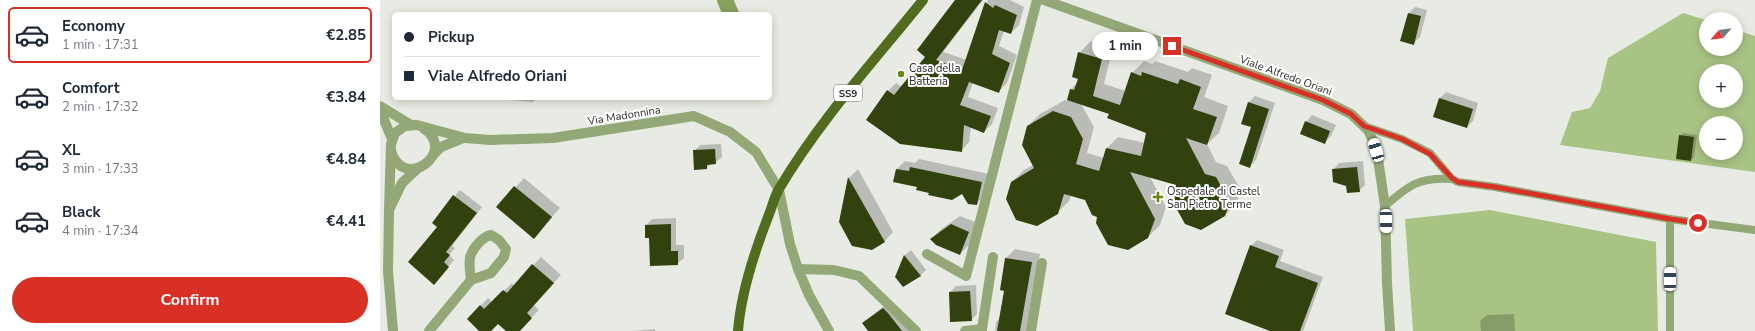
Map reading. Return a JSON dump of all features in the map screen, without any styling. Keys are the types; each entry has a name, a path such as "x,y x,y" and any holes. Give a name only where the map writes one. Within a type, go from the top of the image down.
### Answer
{"main road":[{"name":"SS9","path":"738,331 739,317 747,278 778,190 815,135 923,0"}],"street":[{"path":"927,254 966,276 1037,0"},
{"name":"Viale Alfredo Oriani","path":"1044,0 1323,100 1351,114 1364,126 1373,141 1378,159 1385,206 1390,331"},
{"path":"380,106 411,125 422,127 428,131 434,142 433,155"},
{"path":"380,110 392,139 388,271 393,331"},
{"name":"Via Madonnina","path":"422,127 465,138 490,140 553,138 694,116 730,132 756,152 778,190 790,244 798,269 809,295 829,331"},
{"path":"392,139 400,129 411,125"},
{"path":"389,210 402,183 417,169 429,162 433,155 441,147 465,138"},
{"path":"391,149 397,162 410,169 417,169"},
{"path":"965,331 982,330 993,258"},
{"path":"1031,331 1042,263"},
{"path":"798,269 834,270 859,276 916,331"},
{"path":"429,331 471,280"}],"lane":[{"path":"1364,126 1402,139 1430,154 1452,178 1458,182 1495,187 1670,219 1755,230"},
{"path":"1385,206 1401,191 1415,183 1433,178 1452,178"},
{"path":"1670,219 1670,331"}],"green space":[{"path":"1683,13 1699,18 1699,56 1743,56 1743,32 1755,36 1755,172 1560,145 1572,112 1590,108 1600,91 1608,58"},
{"path":"1490,210 1656,242 1658,331 1413,331 1405,219"}],"building":[{"path":"955,0 982,0 936,60 962,70 985,2 993,8 995,5 1017,15 1011,34 999,30 992,54 1010,63 999,93 969,82 960,105 991,116 984,133 964,125 962,152 900,144 866,120 887,90 894,95 925,57 917,50"},
{"path":"1408,13 1421,16 1414,45 1400,41"},
{"path":"1078,52 1102,59 1093,96 1120,105 1131,72 1141,76 1142,72 1178,84 1180,79 1201,87 1193,109 1217,117 1207,145 1186,138 1205,174 1216,177 1230,202 1225,216 1201,230 1185,224 1174,204 1176,185 1130,172 1155,219 1148,238 1128,250 1108,245 1096,223 1097,217 1092,215 1085,200 1064,194 1058,214 1037,226 1016,220 1006,199 1011,182 1034,168 1022,145 1027,126 1053,111 1071,117 1083,139 1076,164 1099,171 1106,148 1141,156 1146,133 1107,118 1109,114 1067,100 1070,89 1074,90 1078,79 1072,77"},
{"path":"1439,98 1473,109 1467,128 1433,117"},
{"path":"1248,102 1269,109 1250,168 1239,164 1251,127 1241,124"},
{"path":"1305,121 1330,131 1325,144 1300,134"},
{"path":"1679,135 1694,137 1691,161 1676,159"},
{"path":"715,149 716,164 707,165 707,169 694,170 693,150"},
{"path":"910,167 982,182 977,205 968,204 962,194 952,200 928,195 929,193 916,190 917,187 893,182 896,169 909,171"},
{"path":"1357,167 1360,192 1347,193 1346,186 1333,182 1332,169"},
{"path":"848,177 885,242 872,250 852,246 839,222"},
{"path":"514,186 552,217 534,239 496,207"},
{"path":"453,195 477,213 446,252 450,255 444,262 449,267 434,285 408,262 437,227 432,223"},
{"path":"671,224 671,251 678,251 678,265 650,266 649,238 645,238 645,225"},
{"path":"951,224 969,232 960,255 936,245 930,239"},
{"path":"1250,245 1279,256 1275,267 1318,283 1300,331 1270,331 1225,314"},
{"path":"904,255 921,276 903,287 895,277"},
{"path":"1005,258 1032,262 1020,331 997,331 1004,291 1000,290"},
{"path":"532,264 554,283 527,313 532,318 520,331 506,331 498,324 491,331 479,331 467,319 480,305 484,309 503,290 507,293"},
{"path":"970,291 972,321 950,322 949,292"},
{"path":"883,308 902,331 868,331 862,323"}],"waterway":[{"path":"725,0 730,12"}],"place":[{"name":"Casa della Batteria","path":"901,74"},
{"name":"Ospedale di Castel San Pietro Terme","path":"1158,197"}],"route":[{"path":"1172,46 1323,100 1351,114 1364,126 1402,139 1430,154 1452,178 1458,182 1495,187 1698,223"}]}
